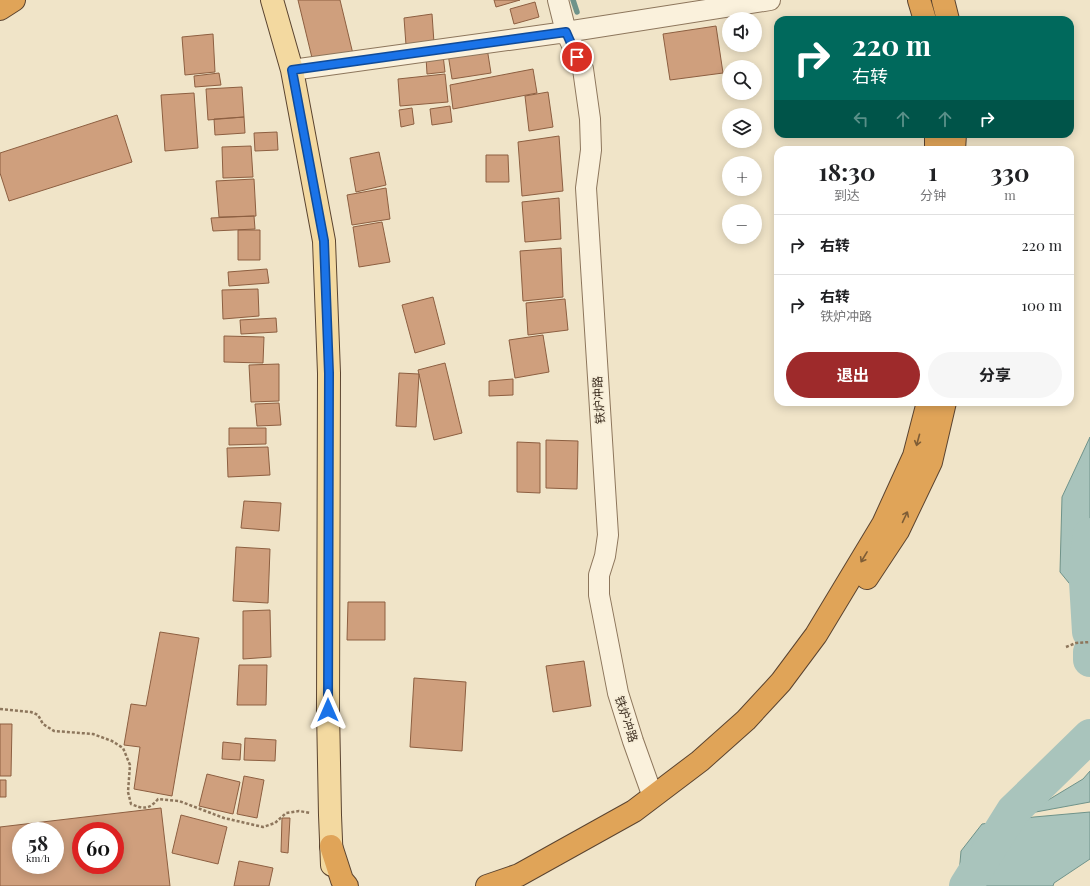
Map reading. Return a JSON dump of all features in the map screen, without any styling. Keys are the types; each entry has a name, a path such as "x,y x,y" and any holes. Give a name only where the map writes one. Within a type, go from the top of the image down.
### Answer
{"highway":[{"path":"0,5 6,0"},
{"path":"0,9 14,0"},
{"path":"919,0 924,16"},
{"path":"924,0 928,16"},
{"path":"943,0 948,16"},
{"path":"947,0 949,16"},
{"path":"487,886 519,874 634,811 700,761 746,720 780,682 816,635 884,524 914,456 927,406"},
{"path":"521,886 632,824 710,767 753,730 788,691 827,640 898,531 931,462 944,406"},
{"path":"332,846 342,880 347,886"}],"main road":[{"path":"272,0 292,70 324,241 329,373 328,710 333,886"}],"street":[{"name":"铁炉冲路","path":"558,0 566,32 583,69 590,119 591,150 586,188 608,535 606,556 600,576 599,595 618,693 653,797"},
{"path":"292,70 566,32 770,0"}],"path":[{"path":"1066,647 1076,643 1090,642"},
{"path":"0,709 38,714 43,724 54,731 93,734 112,741 123,748 130,765 128,792 131,804 142,808 152,806 158,800 179,800 224,818 263,827 275,823 286,813 299,812 330,815"}],"water":[{"path":"1090,437 1090,570 1087,605 1060,572 1062,497"},
{"path":"1090,771 1090,802 1025,814 1083,779"},
{"path":"1090,812 1090,859 1054,883 1053,886 958,886 961,851 982,824 1034,817"}],"building":[{"path":"298,0 340,0 353,54 313,62"},
{"path":"494,0 520,0 496,7"},
{"path":"535,2 539,17 514,24 510,9"},
{"path":"432,14 434,43 406,45 404,18"},
{"path":"716,26 722,73 670,80 663,34"},
{"path":"213,34 215,72 185,75 182,37"},
{"path":"487,48 491,73 452,79 448,54"},
{"path":"443,55 445,72 427,74 426,57"},
{"path":"533,69 537,93 453,109 450,85"},
{"path":"219,73 221,85 195,87 194,76"},
{"path":"445,74 448,102 400,106 398,79"},
{"path":"242,87 244,117 208,120 206,89"},
{"path":"548,92 553,127 529,131 525,96"},
{"path":"194,93 198,148 165,151 161,95"},
{"path":"450,106 452,122 432,125 430,109"},
{"path":"412,108 414,124 401,127 399,110"},
{"path":"117,115 132,162 9,201 0,173 0,153"},
{"path":"244,117 245,133 215,135 214,119"},
{"path":"277,132 278,150 255,151 254,133"},
{"path":"559,136 563,191 522,196 518,142"},
{"path":"251,146 253,177 223,178 222,147"},
{"path":"379,152 386,185 356,192 350,158"},
{"path":"486,155 508,155 509,182 486,182"},
{"path":"254,179 256,216 219,217 216,181"},
{"path":"386,188 390,219 352,225 347,195"},
{"path":"559,198 561,239 525,242 522,202"},
{"path":"254,216 255,229 213,231 211,218"},
{"path":"382,222 390,262 359,267 353,227"},
{"path":"238,230 260,230 260,260 238,260"},
{"path":"561,248 563,297 523,301 520,251"},
{"path":"267,269 269,283 229,286 228,272"},
{"path":"258,289 259,316 223,319 222,290"},
{"path":"433,297 445,344 415,353 402,305"},
{"path":"565,299 568,330 528,335 526,303"},
{"path":"276,318 277,332 241,334 240,320"},
{"path":"543,335 549,372 515,378 509,340"},
{"path":"224,336 264,337 263,363 224,362"},
{"path":"445,363 462,433 434,440 418,370"},
{"path":"279,364 279,401 251,402 249,365"},
{"path":"399,373 419,374 416,427 396,426"},
{"path":"513,379 513,395 489,396 489,381"},
{"path":"279,403 281,425 257,426 255,404"},
{"path":"229,428 266,428 266,444 229,445"},
{"path":"546,440 578,441 577,489 546,488"},
{"path":"517,442 540,443 540,493 517,492"},
{"path":"268,447 270,475 228,477 227,448"},
{"path":"244,501 281,503 279,531 241,528"},
{"path":"236,547 270,549 268,603 233,601"},
{"path":"348,602 385,602 385,640 347,640"},
{"path":"270,610 271,657 243,659 243,611"},
{"path":"160,632 199,638 172,796 134,789 140,747 124,745 131,704 146,706"},
{"path":"584,661 591,706 553,712 546,666"},
{"path":"239,665 267,665 266,705 237,705"},
{"path":"414,678 466,682 462,751 410,747"},
{"path":"0,724 12,724 11,776 0,776"},
{"path":"245,738 276,740 275,761 244,760"},
{"path":"223,742 241,744 240,760 222,759"},
{"path":"207,774 240,782 233,814 199,806"},
{"path":"244,776 264,780 257,818 237,814"},
{"path":"0,780 6,780 6,797 0,797"},
{"path":"161,808 170,886 0,886 0,827 12,826 12,874 64,874 64,822 42,822"},
{"path":"181,815 227,827 218,864 172,853"},
{"path":"282,818 290,818 288,853 281,852"},
{"path":"239,861 273,868 269,886 234,886"}],"waterway":[{"path":"573,0 577,12"},
{"path":"1089,632 1085,565 1090,535"},
{"path":"1090,652 1090,660"},
{"path":"966,886 1013,811 1090,736"}],"route":[{"path":"328,710 329,373 324,241 292,70 566,32 577,57"}]}
